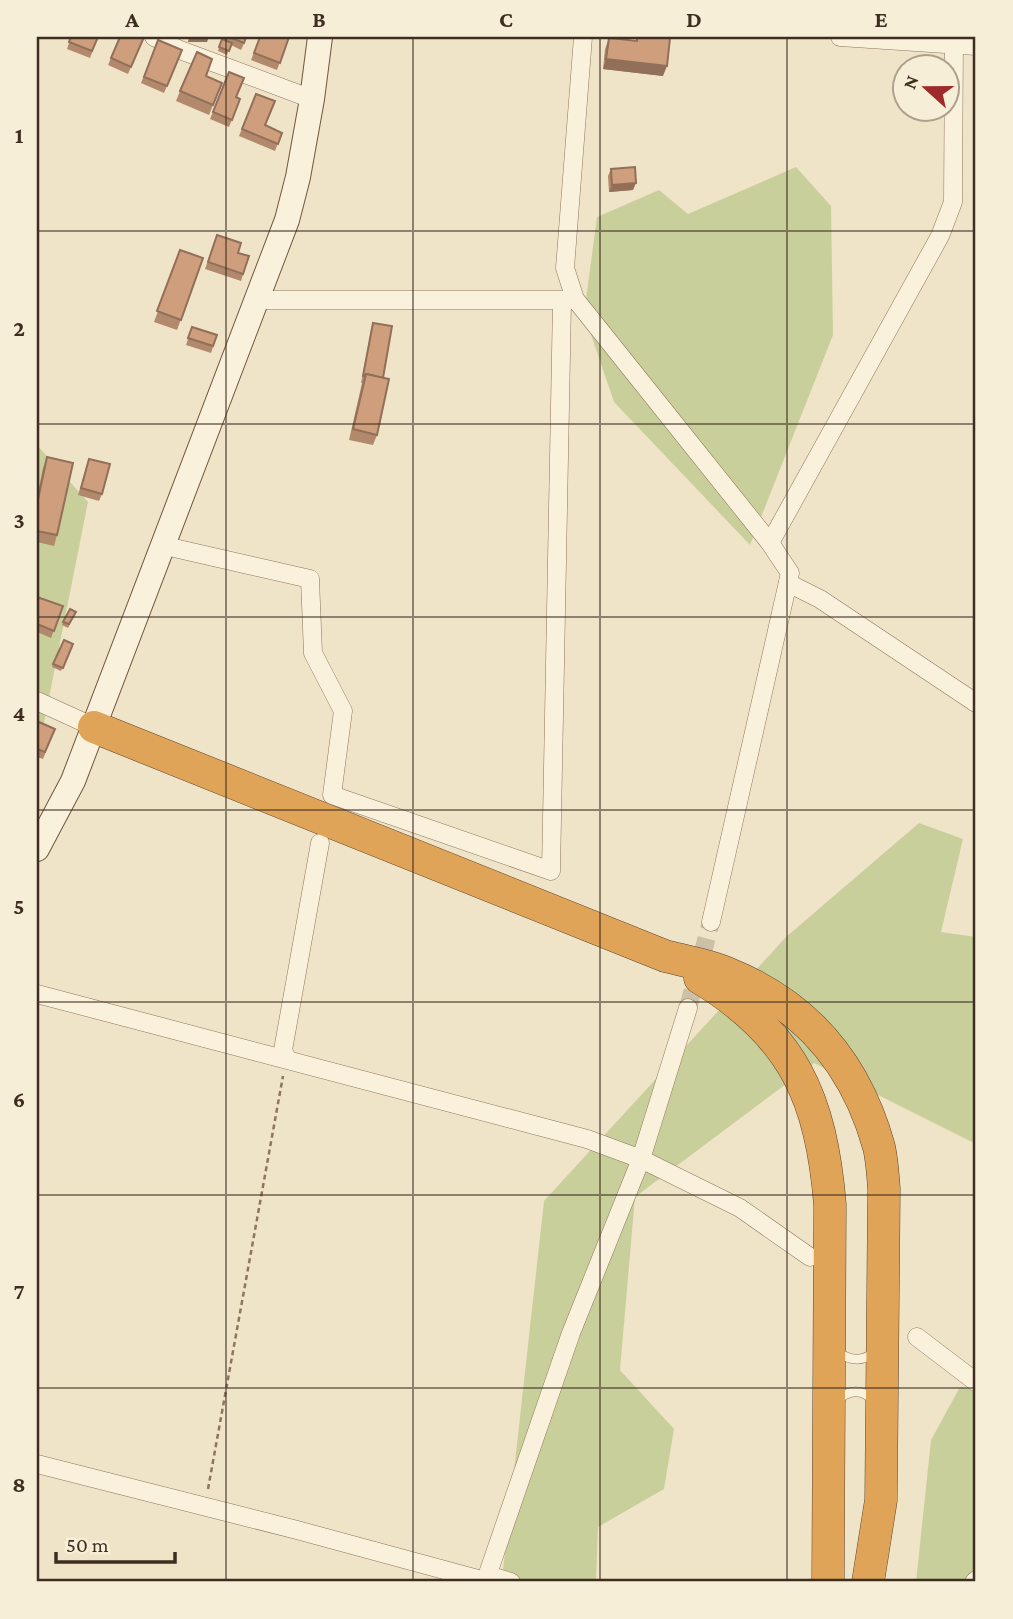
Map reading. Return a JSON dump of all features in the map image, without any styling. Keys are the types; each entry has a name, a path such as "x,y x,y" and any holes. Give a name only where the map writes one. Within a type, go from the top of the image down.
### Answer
{"highway":[{"path":"94,727 665,956 724,972 758,987 796,1011 827,1041 865,1106 879,1149 884,1189 881,1500 868,1582"},
{"path":"665,956 719,989 751,1013 780,1045 816,1115 826,1158 830,1205 828,1582"}],"street":[{"path":"154,37 179,43 312,99"},
{"path":"37,849 73,781 287,220 298,177 320,37"},
{"path":"161,545 310,579 313,653 343,711 332,796 551,871 568,300 565,268 583,37"},
{"path":"840,37 954,41 976,46"},
{"path":"770,543 940,236 953,202 954,41"},
{"path":"258,300 568,300"},
{"path":"568,300 770,543 790,573 711,922"},
{"path":"788,583 820,599 976,703"},
{"path":"37,701 94,727"},
{"path":"286,1059 283,1050 320,843"},
{"path":"37,994 587,1139 641,1159 740,1208 810,1257"},
{"path":"486,1580 571,1333 641,1159 688,1008"},
{"path":"917,1337 976,1382"},
{"path":"37,1464 486,1580 511,1582"}],"lane":[{"path":"828,1339 836,1352 845,1358 857,1360 867,1358 875,1352 882,1338"},
{"path":"828,1419 836,1401 852,1391 864,1393 873,1399 883,1422"}],"path":[{"path":"205,1507 286,1059"}],"green space":[{"path":"796,167 831,206 833,335 750,545 614,402 584,314 597,217 659,190 688,214"},
{"path":"37,445 88,502 37,758"},
{"path":"919,823 963,839 941,932 976,937 976,1144 814,1063 635,1197 620,1370 674,1429 664,1489 598,1527 596,1582 514,1582 502,1579 544,1201 786,937"},
{"path":"960,1387 976,1390 976,1576 968,1582 916,1582 931,1440"}],"building":[{"path":"71,37 98,37 92,51 69,42"},
{"path":"120,37 144,37 131,67 111,58"},
{"path":"229,37 246,37 244,43"},
{"path":"260,37 289,37 280,63 254,53"},
{"path":"637,37 670,38 667,66 606,59 609,38 637,41"},
{"path":"222,39 232,43 229,51 219,47"},
{"path":"158,40 182,50 167,86 144,77"},
{"path":"197,52 212,59 206,76 222,83 213,105 180,91"},
{"path":"229,72 244,78 236,97 240,99 232,120 213,112"},
{"path":"256,94 275,101 265,125 282,133 278,144 242,129"},
{"path":"635,167 636,183 612,185 611,169"},
{"path":"217,235 241,243 238,253 249,256 243,274 208,262"},
{"path":"180,250 203,258 181,320 157,311"},
{"path":"373,323 392,326 383,378 366,374 363,376"},
{"path":"192,327 217,335 213,346 188,338"},
{"path":"366,374 389,379 377,435 353,429"},
{"path":"47,457 73,463 57,535 37,531 37,504"},
{"path":"89,459 110,464 102,494 81,488"},
{"path":"37,597 63,606 54,631 37,624"},
{"path":"70,609 76,612 69,624 63,622"},
{"path":"64,640 73,644 63,668 53,664"},
{"path":"39,722 55,729 45,752 37,749"}],"tunnel":[{"path":"688,1008 711,922"}]}
